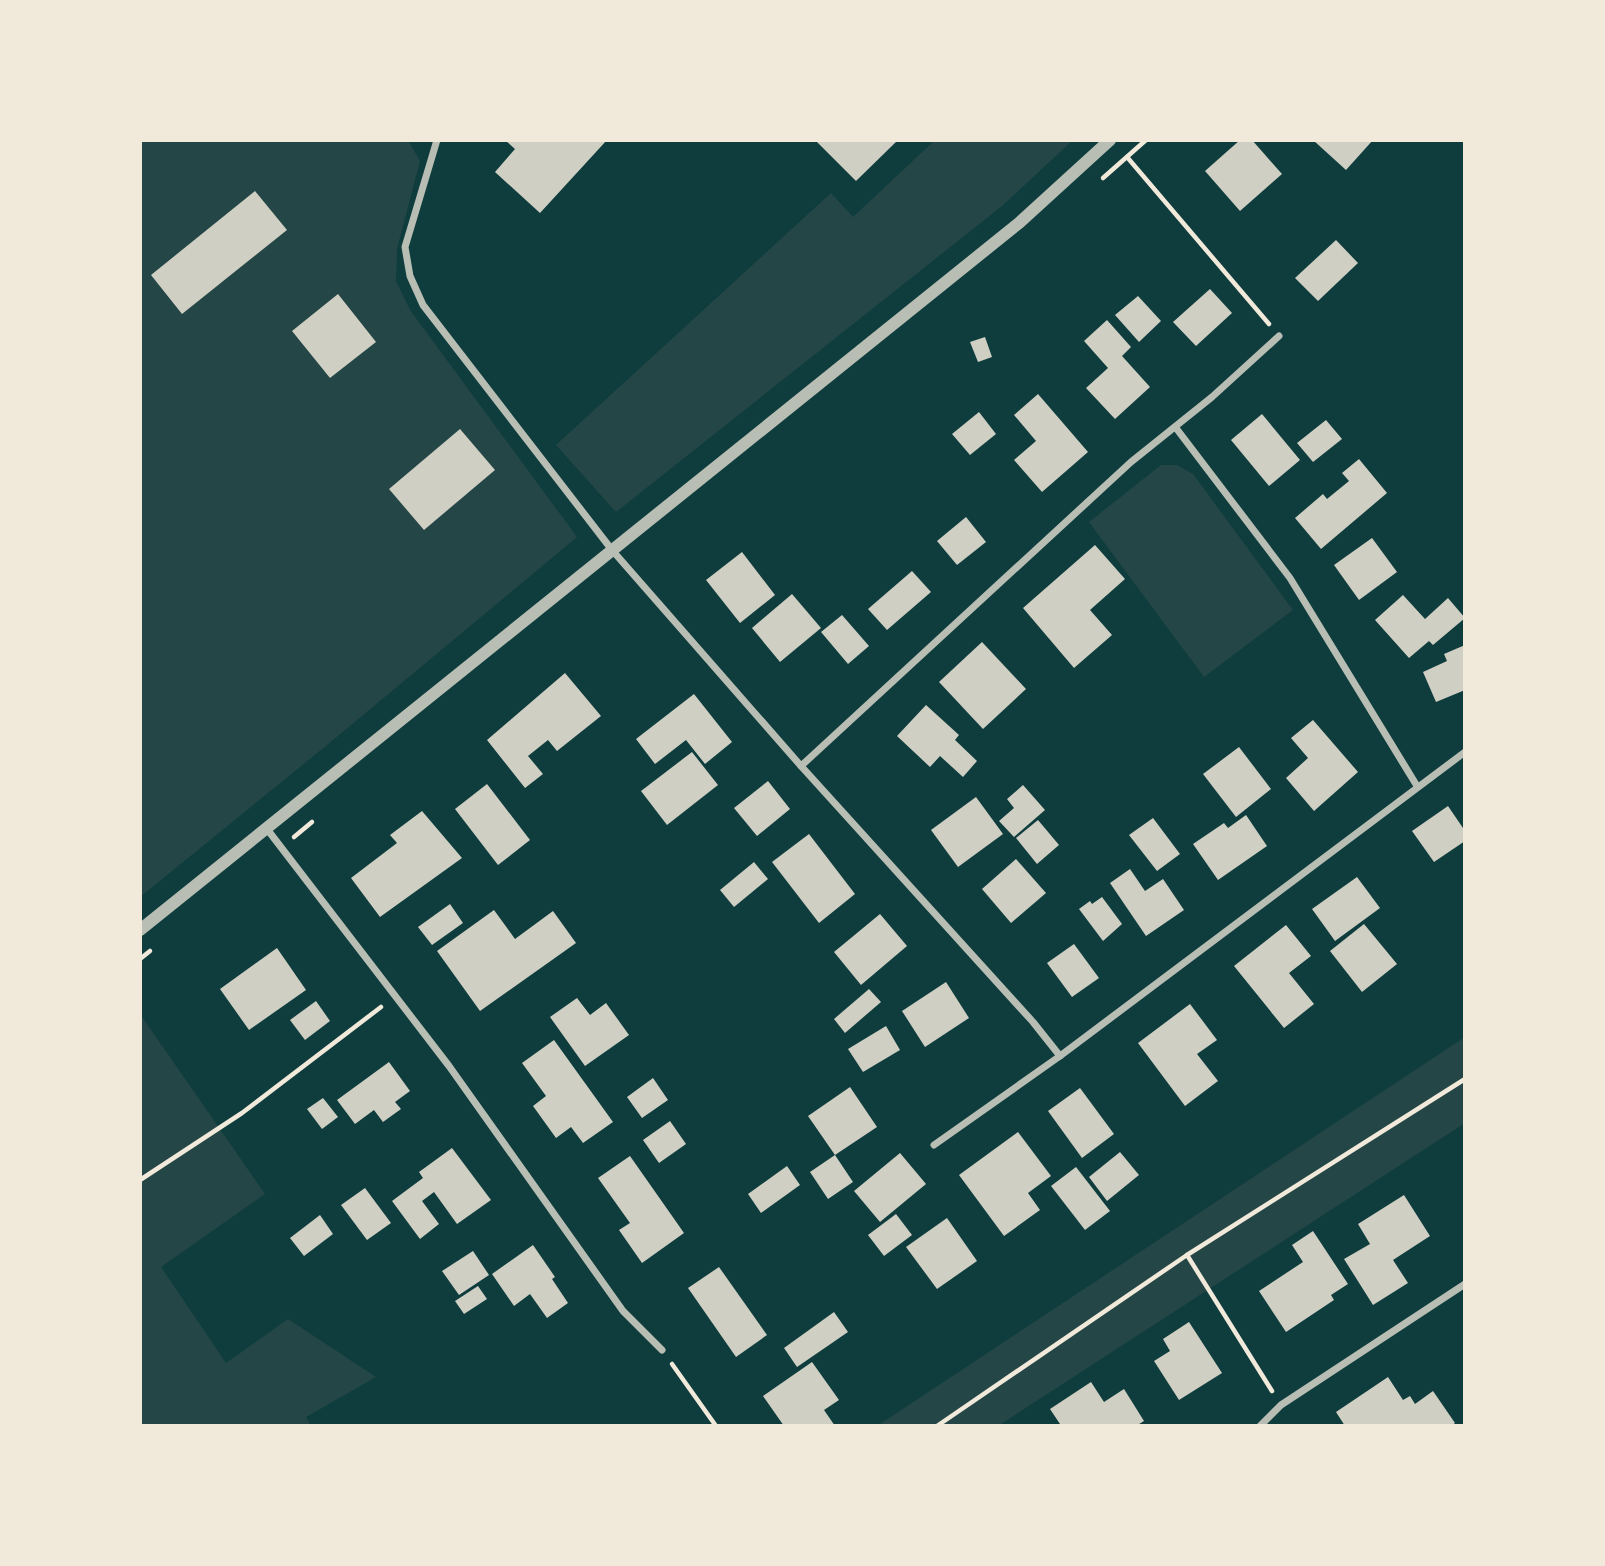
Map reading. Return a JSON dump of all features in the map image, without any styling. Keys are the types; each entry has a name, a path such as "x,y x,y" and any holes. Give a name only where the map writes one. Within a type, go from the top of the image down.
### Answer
{"street":[{"path":"437,140 405,247 410,276 423,305 612,550 801,766 1033,1022 1060,1056"},
{"path":"140,930 1019,223 1110,140"},
{"path":"801,766 1131,462 1176,428 1279,336"},
{"path":"1176,428 1290,578 1416,786"},
{"path":"934,1145 1060,1056 1416,786 1465,752"},
{"path":"267,829 457,1077 623,1311 662,1350"},
{"path":"1260,1426 1281,1405 1465,1284"}],"path":[{"path":"1121,149 1279,336"},
{"path":"140,1180 242,1113 396,996"},
{"path":"937,1426 1187,1255 1465,1079"},
{"path":"1187,1255 1281,1405"},
{"path":"662,1350 716,1426"}],"shaded area":[{"path":"140,140 408,140 420,161 397,249 396,281 410,310 577,537 140,897"},
{"path":"935,140 1073,140 1002,206 616,512 556,445 831,193 853,217"},
{"path":"1161,465 1177,465 1193,474 1293,610 1204,677 1089,522"},
{"path":"140,1014 265,1194 161,1267 226,1363 288,1319 376,1377 306,1417 311,1426 142,1426 140,1423"},
{"path":"1465,1037 1465,1123 998,1426 877,1426"}],"building":[{"path":"505,140 607,140 540,213 495,172 515,149"},
{"path":"815,140 898,140 856,181"},
{"path":"1240,140 1252,140 1282,174 1240,211 1205,171"},
{"path":"1313,140 1373,140 1346,170"},
{"path":"255,191 287,230 182,314 151,275"},
{"path":"1336,240 1358,263 1318,301 1295,278"},
{"path":"1210,289 1232,313 1196,346 1173,322"},
{"path":"338,294 376,342 330,378 292,331"},
{"path":"1138,296 1161,321 1139,342 1115,315"},
{"path":"1107,320 1131,347 1122,356 1150,387 1115,419 1086,388 1108,368 1084,341"},
{"path":"985,337 992,357 978,362 970,342"},
{"path":"1038,394 1088,452 1042,492 1014,460 1036,441 1014,415"},
{"path":"979,412 996,434 970,455 952,434"},
{"path":"1262,414 1300,460 1269,486 1231,440"},
{"path":"1326,420 1342,439 1313,462 1297,443"},
{"path":"460,429 495,470 424,530 389,489"},
{"path":"1359,459 1387,493 1321,549 1295,518 1323,494 1327,499 1349,481 1342,473"},
{"path":"966,517 986,542 957,565 937,541"},
{"path":"1372,538 1397,572 1359,600 1334,565"},
{"path":"1095,545 1125,579 1090,610 1112,635 1074,668 1023,608"},
{"path":"742,552 775,595 740,623 706,580"},
{"path":"912,571 931,592 887,630 868,609"},
{"path":"792,594 821,628 780,662 752,628"},
{"path":"1403,595 1425,619 1448,598 1465,618 1433,645 1429,641 1409,658 1375,620"},
{"path":"842,615 869,646 848,664 821,632"},
{"path":"982,642 1026,689 983,729 939,682"},
{"path":"1465,645 1465,690 1436,702 1423,672 1447,661 1444,654"},
{"path":"565,673 601,716 557,751 548,740 528,756 543,774 525,788 487,740"},
{"path":"694,694 732,742 705,764 686,740 655,764 636,739"},
{"path":"926,705 959,735 955,740 977,761 963,777 940,756 930,767 897,736"},
{"path":"1313,720 1358,772 1314,811 1286,778 1308,758 1291,738"},
{"path":"1239,747 1271,789 1236,817 1203,774"},
{"path":"692,752 718,785 667,825 641,791"},
{"path":"768,781 790,809 757,836 734,808"},
{"path":"487,784 530,840 498,865 455,809"},
{"path":"1023,785 1045,810 1014,837 999,821 1014,808 1007,799"},
{"path":"976,797 1003,834 958,867 931,830"},
{"path":"1448,806 1465,831 1465,841 1434,862 1412,831"},
{"path":"422,811 462,858 380,917 351,878 397,843 390,835"},
{"path":"1246,815 1267,846 1218,880 1193,844 1224,823 1228,828"},
{"path":"1153,818 1180,854 1157,871 1129,835"},
{"path":"1038,820 1059,845 1037,864 1016,838"},
{"path":"809,834 855,894 819,923 772,862"},
{"path":"1016,859 1046,893 1011,923 982,889"},
{"path":"754,862 768,879 734,907 720,890"},
{"path":"1130,869 1145,891 1163,879 1184,910 1146,936 1110,883"},
{"path":"1357,877 1380,908 1335,941 1312,909"},
{"path":"1102,897 1122,924 1103,941 1079,909"},
{"path":"450,904 463,923 432,945 418,927"},
{"path":"494,910 515,939 553,911 576,943 480,1011 437,951"},
{"path":"880,914 907,946 861,985 834,952"},
{"path":"1364,924 1397,964 1362,992 1330,951"},
{"path":"1286,925 1311,956 1289,973 1314,1004 1284,1028 1234,966"},
{"path":"1074,944 1099,978 1072,997 1047,963"},
{"path":"277,948 306,990 249,1030 220,989"},
{"path":"946,982 969,1018 925,1047 902,1011"},
{"path":"869,989 881,1002 845,1033 834,1019"},
{"path":"577,998 590,1015 606,1003 629,1035 585,1066 550,1017"},
{"path":"316,1001 330,1021 305,1040 290,1020"},
{"path":"1190,1004 1217,1040 1197,1054 1218,1081 1185,1106 1138,1043"},
{"path":"886,1026 900,1050 863,1072 848,1049"},
{"path":"554,1040 613,1122 583,1143 571,1127 556,1138 533,1106 546,1096 522,1063"},
{"path":"389,1062 410,1091 395,1102 401,1109 383,1122 374,1110 355,1124 337,1100"},
{"path":"653,1078 668,1100 642,1118 627,1097"},
{"path":"850,1087 877,1127 835,1155 808,1116"},
{"path":"1080,1088 1114,1134 1082,1158 1048,1111"},
{"path":"323,1098 338,1117 322,1129 307,1109"},
{"path":"670,1121 686,1144 659,1163 643,1140"},
{"path":"1018,1132 1051,1176 1028,1193 1040,1210 1004,1236 959,1175"},
{"path":"452,1148 491,1200 457,1224 434,1192 422,1201 439,1224 420,1239 392,1201 423,1178 419,1172"},
{"path":"1120,1152 1139,1175 1107,1201 1089,1177"},
{"path":"900,1153 926,1184 880,1222 854,1191"},
{"path":"835,1155 853,1182 828,1199 810,1172"},
{"path":"630,1156 684,1233 642,1263 619,1230 630,1223 598,1178"},
{"path":"787,1166 800,1185 761,1213 748,1194"},
{"path":"1076,1167 1110,1211 1085,1230 1051,1186"},
{"path":"365,1188 391,1223 367,1240 341,1205"},
{"path":"1404,1195 1430,1236 1393,1260 1408,1283 1373,1305 1344,1259 1370,1244 1358,1224"},
{"path":"896,1214 912,1235 884,1256 868,1235"},
{"path":"320,1215 333,1234 304,1256 290,1238"},
{"path":"947,1218 977,1261 937,1289 906,1247"},
{"path":"1313,1231 1348,1284 1331,1295 1334,1300 1286,1332 1259,1291 1303,1262 1292,1245"},
{"path":"533,1245 555,1277 552,1279 568,1303 547,1318 530,1294 514,1306 492,1274"},
{"path":"473,1251 489,1275 459,1295 442,1271"},
{"path":"719,1267 767,1335 736,1357 688,1288"},
{"path":"478,1286 487,1299 464,1314 455,1301"},
{"path":"834,1312 848,1332 797,1367 784,1348"},
{"path":"1189,1322 1222,1373 1179,1400 1154,1361 1170,1351 1163,1339"},
{"path":"812,1362 839,1400 824,1410 835,1426 784,1426 763,1396"},
{"path":"1388,1377 1403,1400 1410,1396 1415,1404 1433,1391 1455,1423 1451,1426 1345,1426 1336,1412"},
{"path":"1091,1382 1104,1402 1124,1389 1144,1421 1136,1426 1057,1426 1060,1424 1050,1409"}]}
